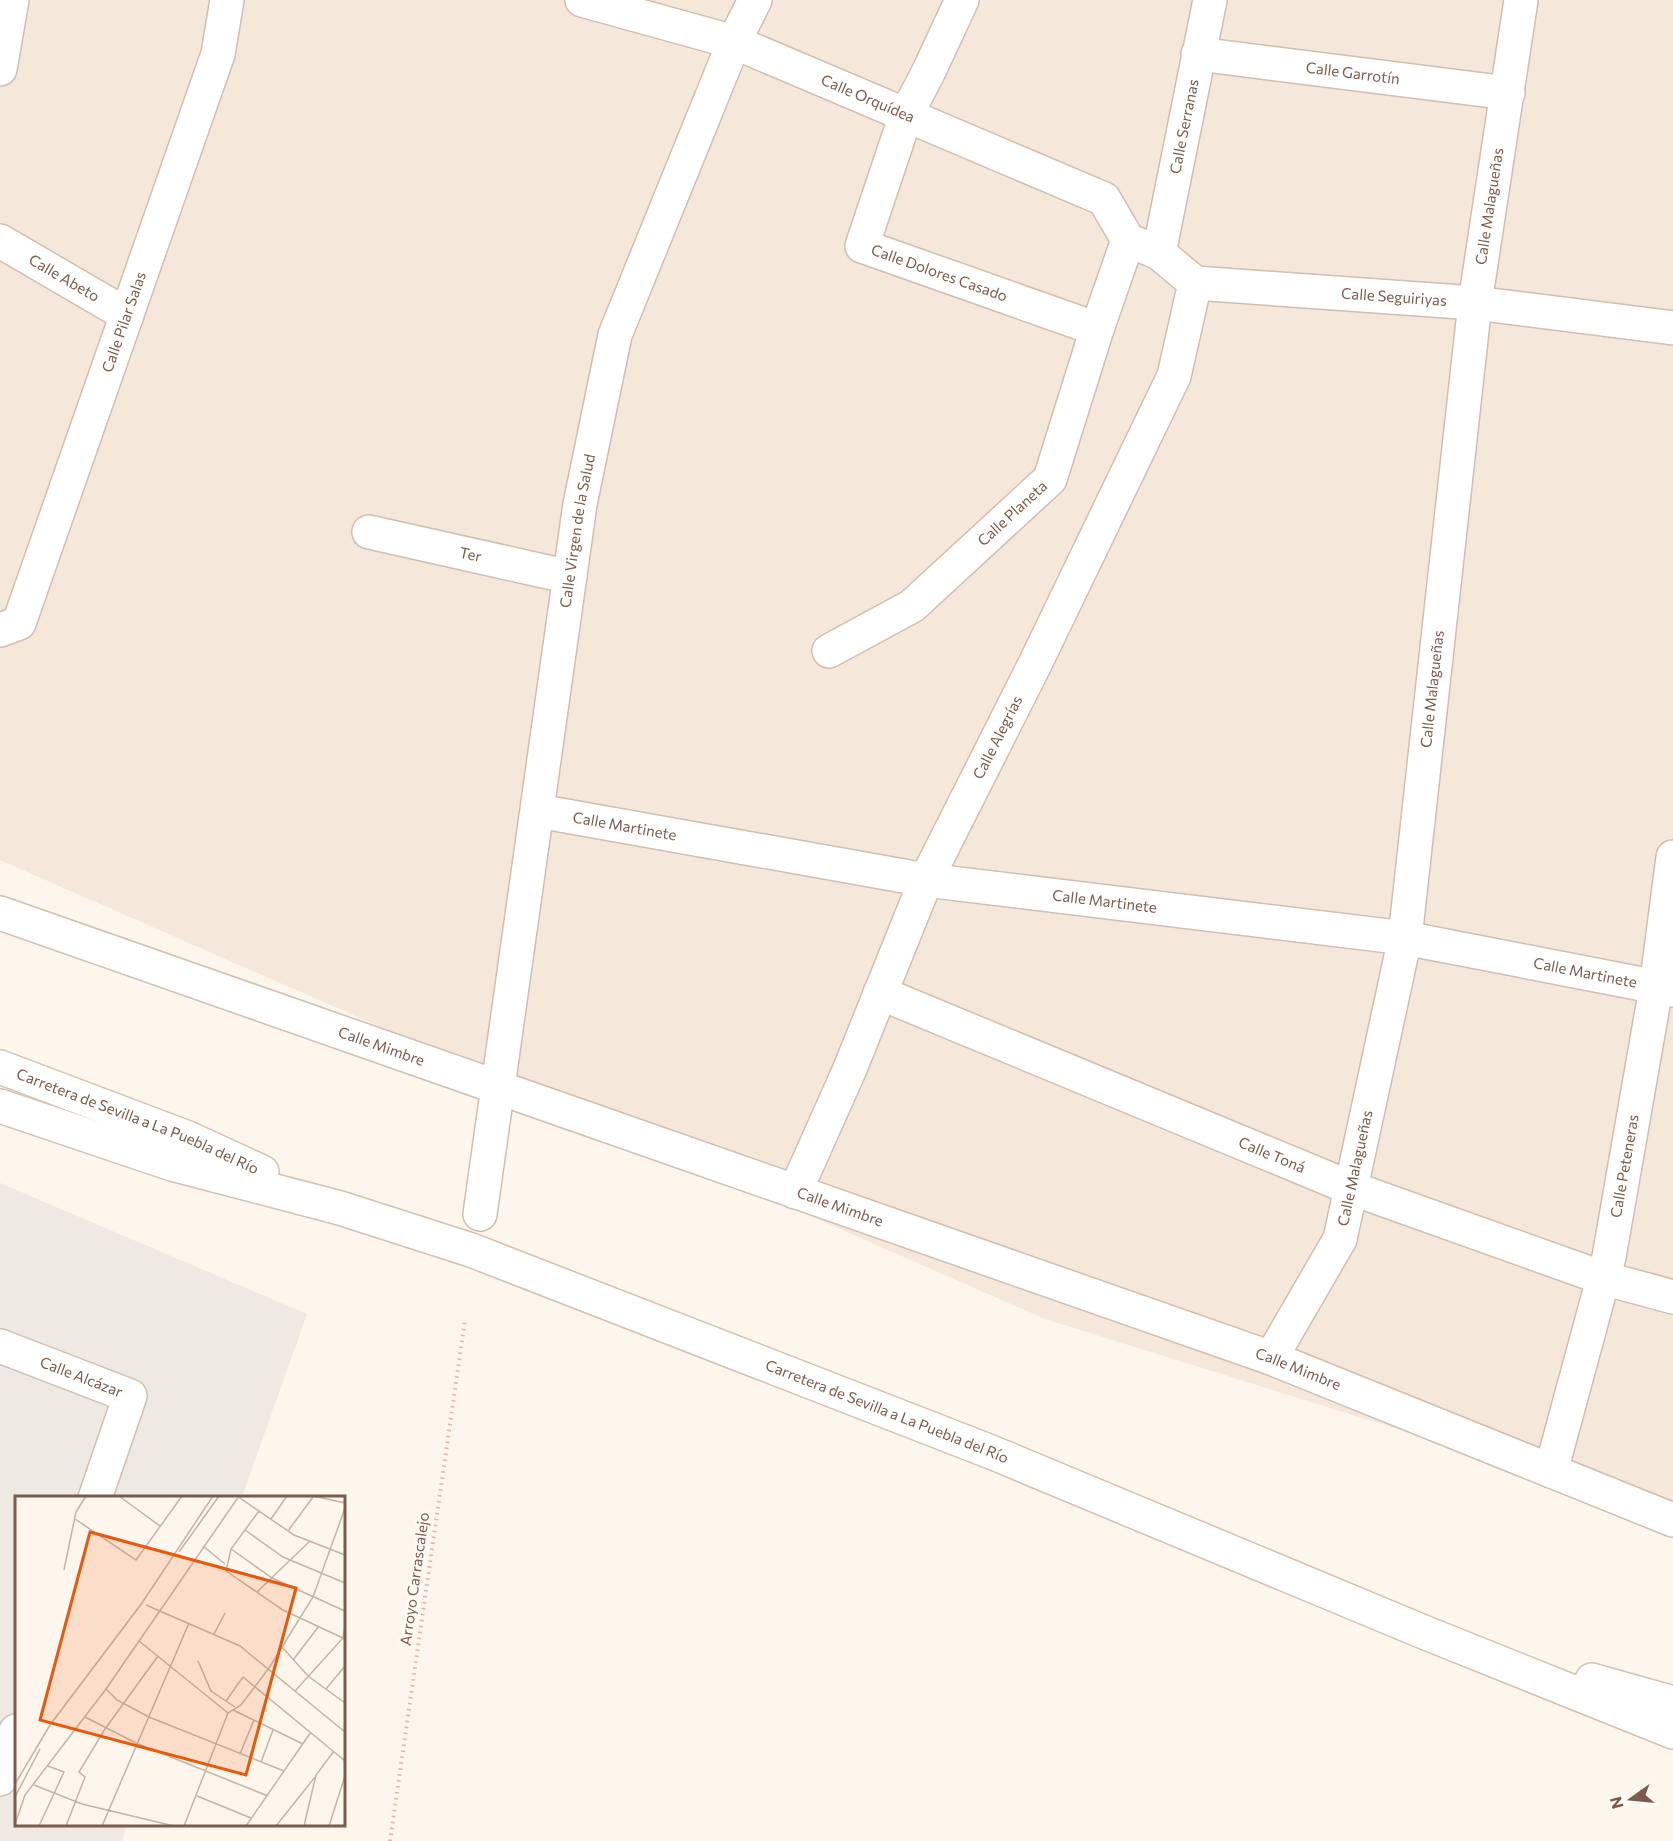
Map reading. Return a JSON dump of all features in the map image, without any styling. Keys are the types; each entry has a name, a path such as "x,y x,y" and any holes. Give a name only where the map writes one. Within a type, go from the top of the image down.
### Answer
{"street":[{"path":"0,69 12,0"},
{"name":"Calle Pilar Salas","path":"0,630 19,623 218,54 227,0"},
{"name":"Calle Orquídea","path":"582,0 734,42 1104,199 1128,240"},
{"name":"Calle Virgen de la Salud","path":"480,1214 580,504 615,335 734,42 755,0"},
{"name":"Calle Dolores Casado","path":"962,0 906,115 862,246 1097,329"},
{"name":"Calle Serranas","path":"1159,253 1210,0"},
{"name":"Calle Malagueñas","path":"1271,1358 1340,1239 1405,938 1475,303 1521,0"},
{"name":"Calle Garrotín","path":"1198,54 1508,93"},
{"path":"1128,240 1159,253 1195,283"},
{"name":"Calle Planeta","path":"829,651 912,606 1050,479 1097,329 1128,240"},
{"name":"Calle Abeto","path":"0,241 127,315"},
{"name":"Calle Seguiriyas","path":"1195,283 1475,303 1673,328"},
{"name":"Calle Alegrías","path":"795,1192 849,1071 926,880 1039,655 1174,376 1195,283"},
{"name":"Ter","path":"369,532 570,577"},
{"name":"Calle Martinete","path":"538,811 926,880 1405,938 1665,989"},
{"name":"Calle Peteneras","path":"1551,1471 1609,1257 1665,989 1673,857"},
{"name":"Calle Mimbre","path":"0,913 1271,1358 1673,1520"},
{"name":"Calle Toná","path":"880,993 1351,1188 1603,1278 1673,1297"},
{"name":"Carretera de Sevilla a La Puebla del Río","path":"0,1067 188,1138 340,1208"},
{"name":"Carretera de Sevilla a La Puebla del Río","path":"0,1106 172,1164 340,1208 471,1250 991,1452 1426,1633"},
{"name":"Calle Alcázar","path":"0,1346 130,1396 95,1496"},
{"path":"1426,1633 1673,1703"},
{"path":"1426,1633 1673,1732"},
{"path":"0,1779 15,1734"}],"path":[{"name":"Arroyo Carrascalejo","path":"390,1841 465,1320"}],"shaded area":[{"path":"0,0 1673,0 1673,1515 1045,1319 0,860"},
{"path":"0,1183 307,1314 242,1496 15,1496 15,1826 127,1826 122,1841 0,1841"}]}
